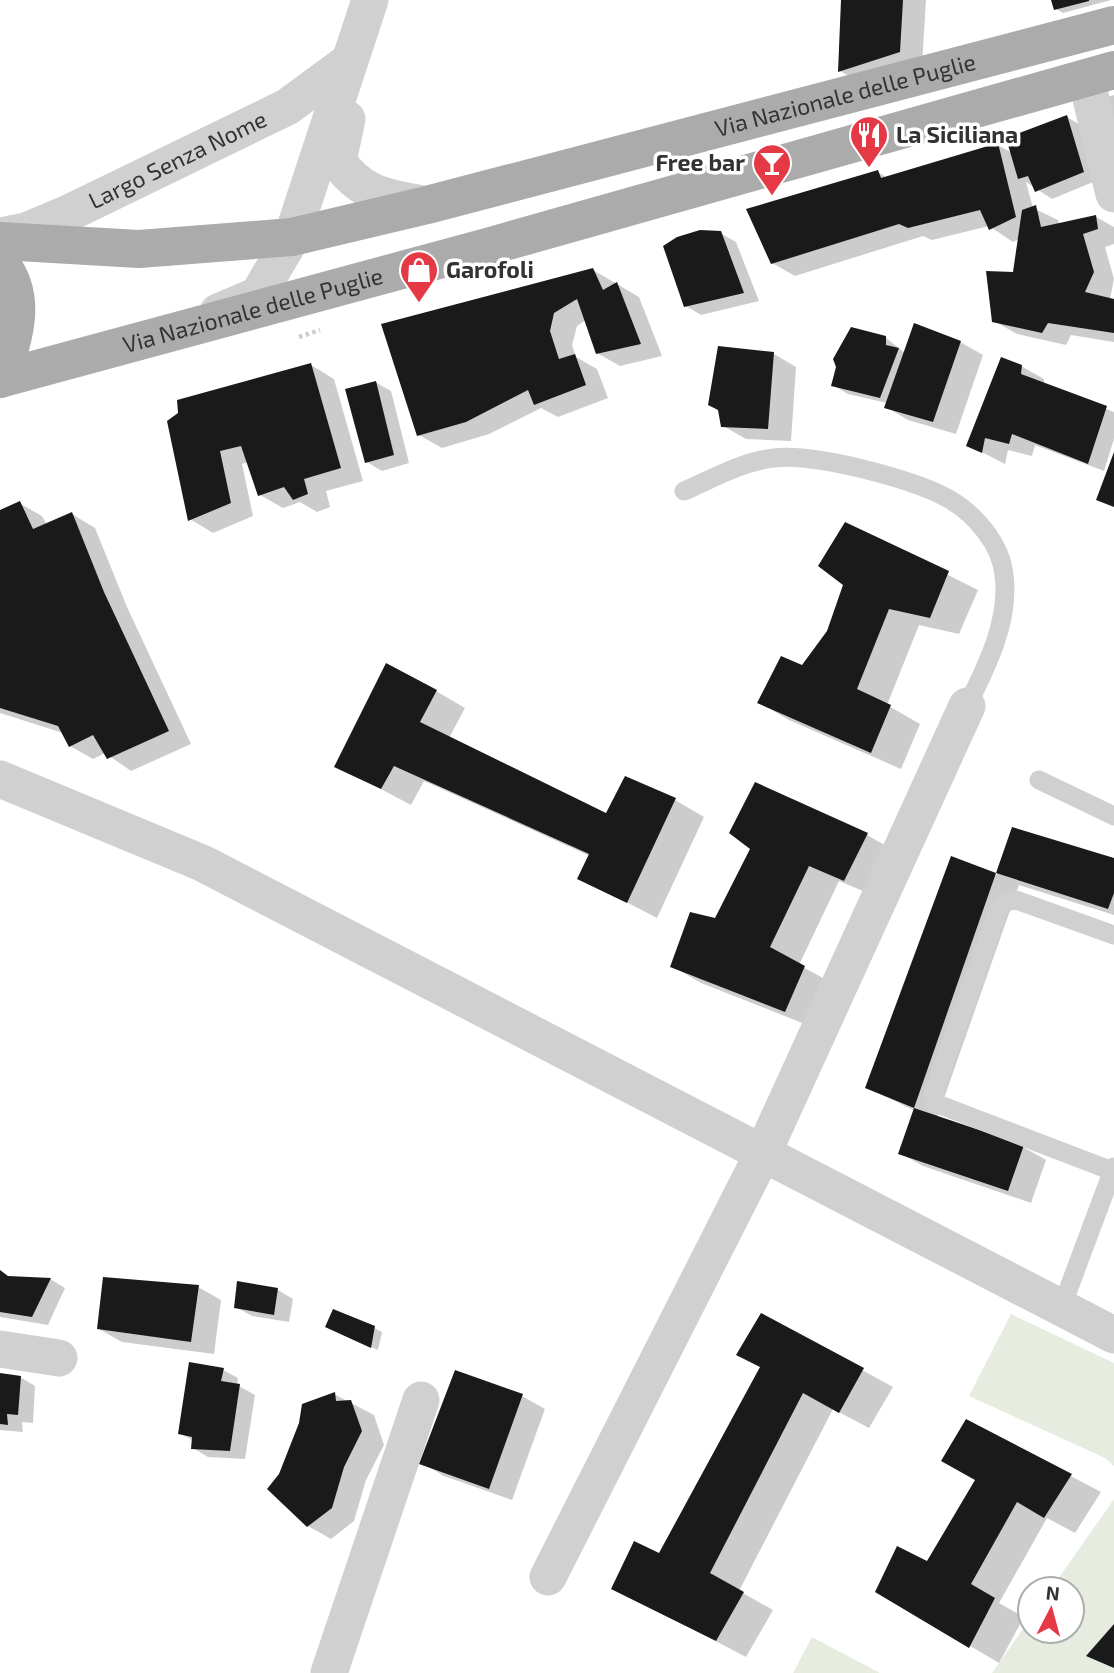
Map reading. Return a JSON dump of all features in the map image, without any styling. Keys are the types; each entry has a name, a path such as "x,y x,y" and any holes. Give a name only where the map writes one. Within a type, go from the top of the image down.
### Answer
{"main road":[{"name":"Via Nazionale delle Puglie","path":"0,239 139,248 292,237 427,205 1114,25"},
{"name":"Via Nazionale delle Puglie","path":"0,379 1100,74"},
{"name":"Via Nazionale delle Puglie","path":"0,262 8,272 18,308 15,337 0,379"}],"street":[{"path":"159,337 258,295 292,237 347,63 370,0"},
{"path":"347,63 353,93 338,161 349,177 367,191 427,205"},
{"name":"Largo Senza Nome","path":"0,239 71,212 287,107 347,63"},
{"path":"1100,74 1114,194"},
{"path":"548,1577 762,1155 967,706"},
{"path":"0,779 202,863 1114,1335"},
{"path":"0,1349 59,1358"},
{"path":"329,1673 421,1400"}],"lane":[{"path":"684,491 730,470 773,458 815,459 904,481 950,500 979,524 997,549 1004,574 1004,612 982,676 967,706"},
{"path":"1039,780 1114,816"},
{"path":"1061,1309 1113,1169 935,1103 933,1094 999,908 1008,901 1016,900 1114,935"}],"shaded area":[{"path":"1011,1314 1114,1363 1114,1466 1105,1458 969,1396"},
{"path":"1114,1499 1114,1673 992,1673 1016,1639 1016,1645 1086,1645 1086,1575 1061,1575"},
{"path":"812,1637 880,1673 793,1673"}],"building":[{"path":"841,0 903,0 900,52 838,72"},
{"path":"1051,0 1089,0 1089,1 1054,10"},
{"path":"1067,115 1084,172 1035,192 1028,176 1018,179 1006,138"},
{"path":"998,143 1016,217 989,230 980,210 908,228 899,224 771,264 746,209 878,170 881,178"},
{"path":"1036,205 1041,227 1096,215 1098,229 1083,234 1094,272 1085,292 1114,299 1114,333 1048,323 1042,333 992,322 986,271 1013,272 1022,210"},
{"path":"700,230 721,231 744,293 684,307 663,246 677,237"},
{"path":"593,268 603,290 617,282 641,344 596,354 577,299 554,313 550,331 559,359 575,354 586,385 534,405 528,390 466,422 417,436 381,324"},
{"path":"914,323 961,341 933,422 884,408"},
{"path":"851,327 886,336 886,345 899,348 880,398 831,386 836,367 833,359"},
{"path":"718,346 774,352 768,429 721,427 718,410 708,405"},
{"path":"1001,357 1022,365 1021,374 1107,406 1088,464 1012,434 1009,444 985,438 982,453 966,446"},
{"path":"311,363 341,468 304,479 308,494 293,500 284,487 258,496 241,446 220,451 231,503 188,521 167,421 178,413 177,400"},
{"path":"376,381 394,455 365,463 345,389"},
{"path":"1114,452 1114,507 1096,500"},
{"path":"20,501 33,529 72,512 104,592 169,731 107,759 93,735 69,747 58,726 0,708 0,510"},
{"path":"845,522 949,571 930,618 889,609 857,689 891,705 871,753 757,703 781,656 802,665 827,631 843,585 818,566"},
{"path":"386,663 437,690 420,722 606,813 625,776 676,798 627,903 577,879 589,854 394,766 381,789 334,767"},
{"path":"755,782 868,833 844,881 809,866 770,947 805,966 785,1012 670,967 690,912 715,918 750,849 729,833"},
{"path":"1012,827 1114,858 1114,893 1108,909 996,873"},
{"path":"951,856 996,873 914,1108 865,1088"},
{"path":"914,1108 1024,1145 1008,1191 898,1154"},
{"path":"0,1270 8,1276 51,1278 32,1317 0,1312"},
{"path":"103,1277 199,1285 191,1342 97,1329"},
{"path":"237,1281 278,1288 274,1315 234,1308"},
{"path":"333,1309 375,1326 371,1348 325,1327"},
{"path":"761,1313 864,1368 839,1413 803,1393 710,1573 744,1592 716,1641 611,1589 634,1541 659,1553 760,1367 736,1355"},
{"path":"189,1362 224,1368 221,1381 240,1384 230,1451 191,1449 192,1437 178,1434"},
{"path":"455,1370 523,1394 489,1489 419,1464"},
{"path":"0,1373 21,1376 18,1415 7,1414 8,1425 0,1424"},
{"path":"335,1392 336,1401 351,1400 362,1431 344,1467 332,1508 307,1527 267,1489 279,1474 299,1423 302,1404"},
{"path":"966,1419 1072,1474 1044,1518 1017,1502 971,1584 995,1598 969,1648 875,1592 897,1546 927,1561 975,1480 941,1461"},
{"path":"1114,1624 1114,1668 1086,1656"}],"place":[{"name":"La Siciliana","path":"869,169"},
{"name":"Free bar","path":"772,197"},
{"name":"Garofoli","path":"419,304"}]}
